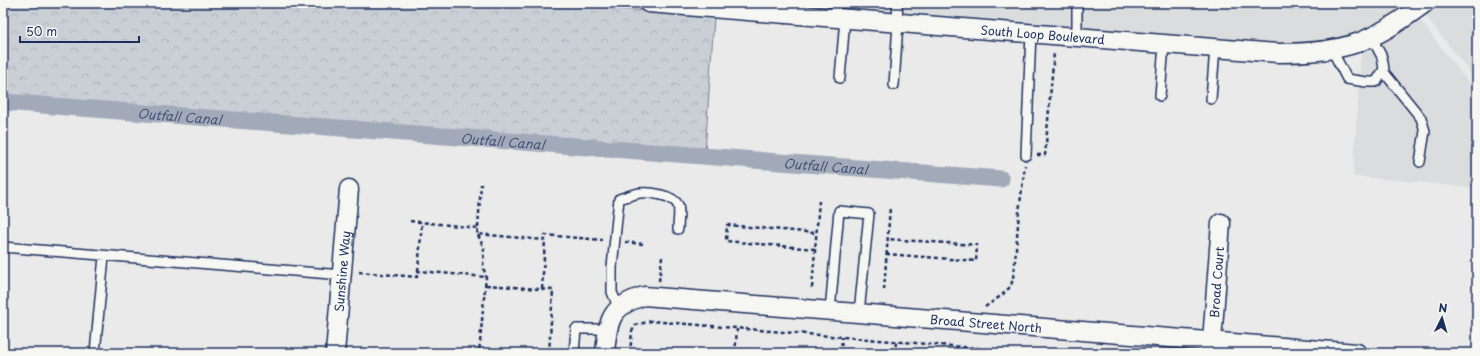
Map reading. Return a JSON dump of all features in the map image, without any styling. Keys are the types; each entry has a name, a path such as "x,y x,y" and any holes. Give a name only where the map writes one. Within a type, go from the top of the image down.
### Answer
{"street":[{"name":"South Loop Boulevard","path":"648,3 839,13 898,23 1278,53 1310,53 1332,50 1372,38 1414,6"},
{"name":"Sunshine Way","path":"335,353 349,189"},
{"name":"Broad Court","path":"1212,341 1221,223"},
{"name":"Broad Street North","path":"619,309 631,300 644,296 1357,353"},
{"path":"605,353 607,329 612,316 619,309"}],"lane":[{"path":"894,85 898,23 897,3"},
{"path":"1077,3 1077,37"},
{"path":"839,13 840,78"},
{"path":"1026,156 1031,33"},
{"path":"1372,38 1382,57 1383,71 1421,118 1425,131 1420,162"},
{"path":"1160,96 1164,44"},
{"path":"1210,99 1215,48"},
{"path":"1332,50 1347,79 1376,82 1383,71"},
{"path":"619,309 612,292 614,241 619,199 641,193 660,195 677,203 678,230"},
{"path":"830,311 839,211 869,214 860,313"},
{"path":"3,248 342,273"},
{"path":"96,353 104,256"},
{"path":"574,353 576,328 607,329"}],"path":[{"path":"963,321 1002,295 1011,286 1014,273 1018,212 1026,156 1045,155 1055,36"},
{"path":"479,353 486,285 483,266 484,248 477,234 481,184"},
{"path":"812,288 818,201"},
{"path":"884,290 890,207"},
{"path":"410,221 478,228"},
{"path":"342,273 417,277 422,222"},
{"path":"815,249 726,241 727,225 816,233"},
{"path":"477,234 545,240"},
{"path":"542,289 546,235 644,244"},
{"path":"886,254 976,261 977,245 887,239"},
{"path":"657,297 662,257"},
{"path":"418,271 486,278"},
{"path":"486,285 553,290 549,353"},
{"path":"630,353 632,331 636,325 641,322 651,321 998,350"},
{"path":"735,353 736,328"},
{"path":"841,353 842,337"},
{"path":"895,353 896,342"}],"shaded area":[{"path":"648,3 1477,3 1477,81 1419,8 1332,50"},
{"path":"1418,18 1477,93 1477,188 1353,176 1361,50"}],"green space":[{"path":"3,3 554,3 714,17 705,152 3,96"}],"waterway":[{"name":"Outfall Canal","path":"3,102 1001,179"}]}
